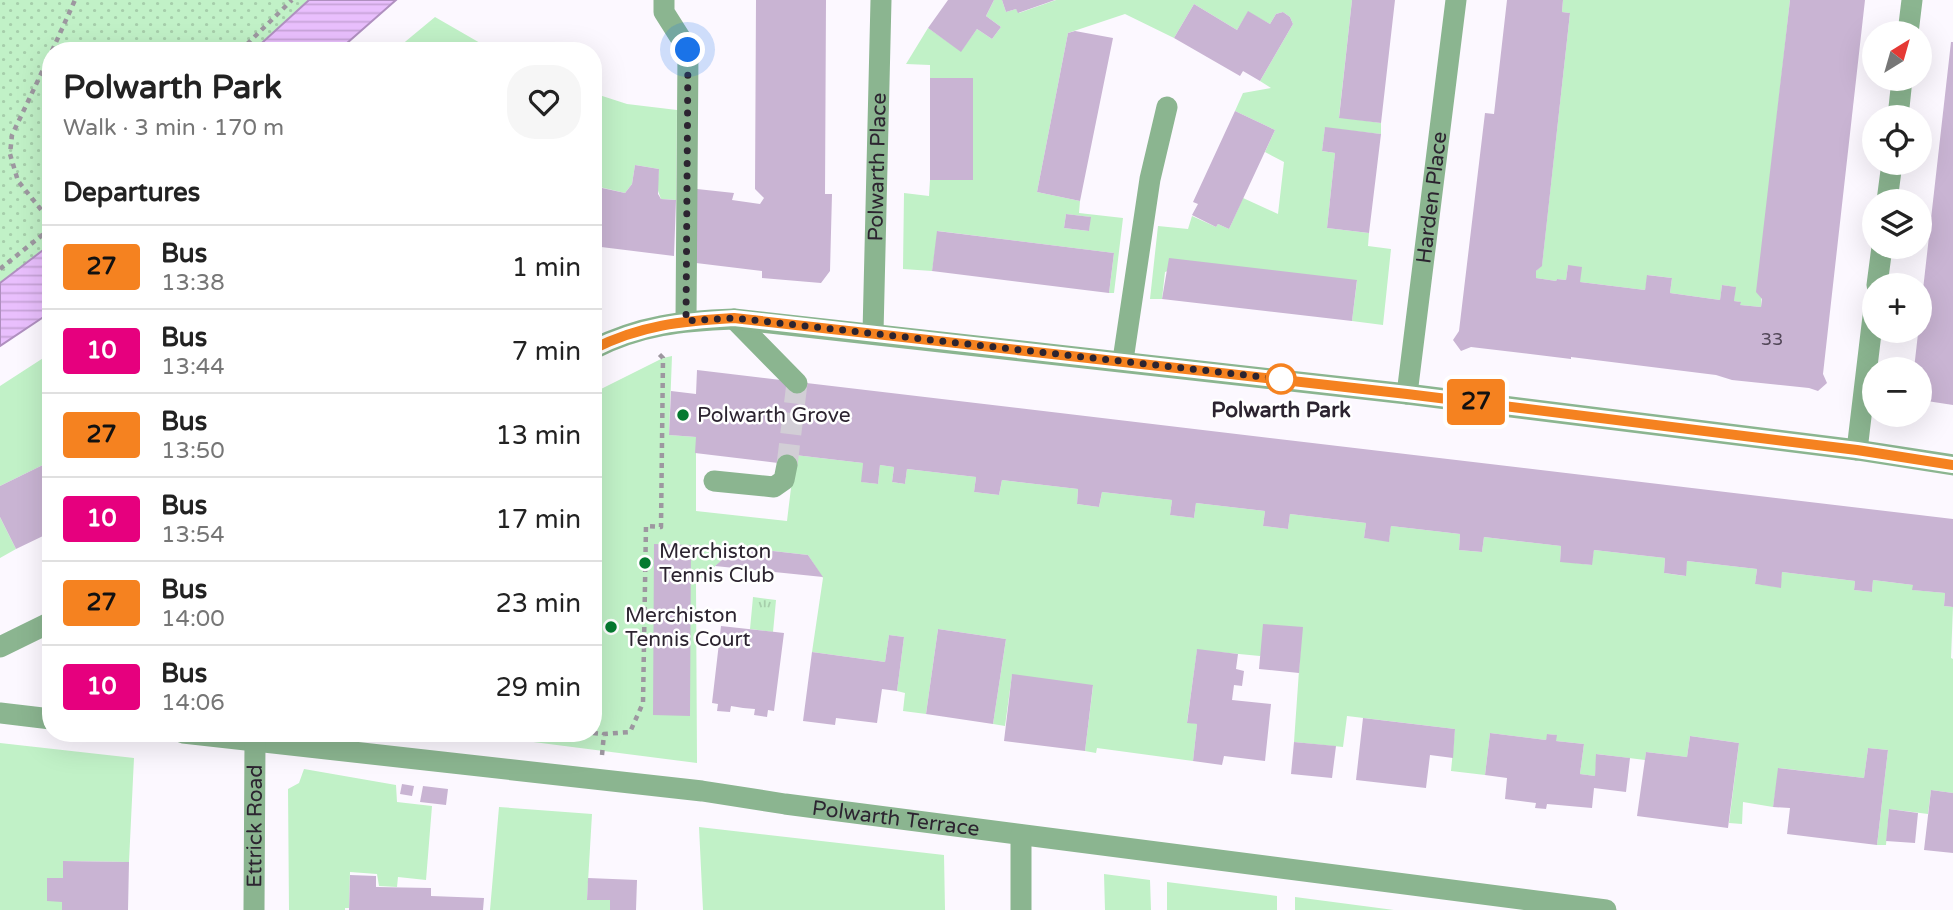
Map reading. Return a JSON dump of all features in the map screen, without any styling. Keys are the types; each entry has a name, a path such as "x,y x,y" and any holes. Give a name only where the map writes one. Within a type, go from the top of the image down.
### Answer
{"street":[{"path":"664,0 664,12 688,50 686,321"},
{"name":"Polwarth Place","path":"873,333 881,0"},
{"name":"Harden Place","path":"1407,394 1456,0"},
{"path":"1909,21 1912,0"},
{"path":"1123,360 1150,179 1167,107"},
{"path":"734,318 797,383"},
{"path":"602,342 628,333 686,321 734,318 1407,394 1953,464"},
{"path":"1857,450 1870,343"},
{"path":"714,481 774,487 784,480 787,465"},
{"path":"0,647 42,626"},
{"path":"2,711 42,718"},
{"name":"Polwarth Terrace","path":"254,742 702,791 1565,908 1606,910"},
{"name":"Ettrick Road","path":"254,742 254,910"},
{"path":"1021,835 1021,910"}],"path":[{"path":"56,42 75,0"},
{"path":"249,42 292,0"},
{"path":"42,72 12,135 10,154 18,181 42,211"},
{"path":"0,269 42,235"},
{"path":"597,779 604,734 630,732 643,703 646,526 661,527 663,358 628,333"}],"green space":[{"path":"0,0 309,0 263,42 42,42 42,251 0,283"},
{"path":"994,0 1002,0 1006,12 1016,9 1019,13 1056,0 1352,0 1339,117 1381,123 1381,134 1325,128 1322,151 1335,153 1327,228 1369,233 1368,246 1391,249 1383,325 1352,321 1357,281 1168,271 1165,272 1162,299 1150,299 1158,226 1188,229 1192,216 1216,227 1218,224 1229,229 1243,198 1278,214 1284,162 1265,152 1275,130 1235,111 1243,93 1271,88 1260,81 1293,24 1290,17 1283,12 1276,14 1270,24 1248,12 1237,30 1194,4 1174,38 1125,14 1068,33 1037,192 1080,201 1079,213 1123,218 1114,293 1109,293 1114,253 938,231 932,271 903,269 904,193 929,196 930,180 972,180 973,78 930,78 930,65 906,64 928,28 961,51 977,29 992,39 1001,27 986,16","holes":["1066,214 1090,217 1089,231 1064,228"]},
{"path":"1563,0 1790,0 1765,223 1761,307 1740,305 1740,302 1734,301 1735,287 1722,285 1720,300 1670,293 1672,278 1648,275 1645,290 1580,282 1568,265 1566,280 1536,278 1536,271 1542,265 1570,13 1562,12"},
{"path":"435,17 478,42 405,42"},
{"path":"602,96 627,104 677,110 676,200 661,199 657,188 659,169 635,165 632,184 625,193 602,188"},
{"path":"672,356 669,435 696,437 696,511 787,521 795,455 863,463 862,482 878,484 880,465 894,467 892,482 905,484 907,469 976,477 974,492 999,495 1002,480 1078,489 1077,504 1099,507 1102,492 1172,500 1170,515 1194,518 1196,503 1265,511 1263,526 1288,529 1290,514 1366,523 1364,538 1389,541 1391,526 1460,534 1459,550 1482,552 1484,537 1561,546 1560,561 1591,565 1594,550 1665,558 1664,573 1685,576 1687,561 1757,569 1755,584 1780,587 1782,572 1855,581 1854,590 1872,592 1873,580 1913,585 1913,590 1945,593 1944,606 1953,607 1953,793 1931,790 1928,814 1889,809 1886,845 1877,845 1888,750 1868,748 1864,778 1779,768 1773,807 1743,802 1742,824 1729,823 1739,743 1690,736 1687,757 1646,752 1645,760 1597,754 1595,776 1580,774 1584,744 1556,741 1556,735 1548,734 1546,740 1490,733 1485,775 1451,771 1455,729 1347,716 1343,747 1294,742 1302,628 1260,656 1197,650 1187,722 1197,724 1193,761 1097,748 1096,753 1085,751 1093,686 1012,675 1005,726 993,724 1006,639 938,629 926,714 903,711 905,693 897,691 904,637 889,635 885,662 812,652 823,578 808,555 737,547 696,583 697,763 532,742 602,742 602,388"},
{"path":"42,359 42,465 0,486 0,386"},
{"path":"0,517 16,549 0,558"},
{"path":"753,597 776,600 773,632 750,629"},
{"path":"0,743 134,758 129,862 63,861 63,878 47,878 62,902 62,910 0,910"},
{"path":"304,769 396,785 397,802 432,806 426,880 398,877 397,887 379,886 377,874 350,872 349,908 289,910 288,789 299,783"},
{"path":"499,807 592,814 587,899 610,900 610,910 490,910"},
{"path":"699,827 944,855 945,910 703,910"},
{"path":"1104,874 1150,880 1151,910 1105,910"},
{"path":"1167,882 1277,896 1277,910 1167,910"},
{"path":"1295,897 1394,910 1295,910"}],"shaded area":[{"path":"309,0 396,0 348,42 263,42"},
{"path":"42,251 42,318 0,346 0,283"}],"building":[{"path":"756,0 826,0 825,194 832,194 830,271 821,283 762,278 762,271 696,263 697,189 734,193 732,200 760,204 764,198 755,189"},
{"path":"948,0 994,0 986,16 1001,27 992,39 977,29 961,52 928,28"},
{"path":"1002,0 1055,0 1018,13 1016,9 1006,12"},
{"path":"1352,0 1395,0 1381,123 1339,118"},
{"path":"1507,0 1563,0 1562,12 1570,13 1542,266 1536,271 1536,278 1566,280 1568,265 1582,267 1580,282 1645,290 1647,275 1672,278 1670,293 1720,300 1722,285 1736,287 1734,301 1741,302 1740,305 1761,307 1762,299 1756,292 1790,0 1865,0 1823,374 1827,383 1818,391 1571,357 1471,347 1461,351 1453,340 1459,331 1485,113 1494,114"},
{"path":"1194,4 1237,30 1248,11 1270,24 1276,14 1283,12 1290,17 1293,24 1260,81 1243,71 1240,76 1174,38"},
{"path":"1075,31 1113,38 1080,201 1037,192 1068,33"},
{"path":"1953,42 1953,405 1932,402 1932,357 1915,357 1917,343 1932,343 1932,273 1925,273 1926,259 1932,259 1932,210"},
{"path":"930,78 973,78 973,180 930,180"},
{"path":"1235,111 1275,130 1229,229 1218,224 1216,227 1192,215 1198,204 1193,202"},
{"path":"1325,127 1381,134 1369,233 1327,228 1335,153 1322,151"},
{"path":"635,165 659,169 658,194 661,199 676,200 674,256 602,247 602,188 625,193 632,184"},
{"path":"1066,214 1091,217 1089,231 1064,228"},
{"path":"937,231 1114,253 1109,293 932,271"},
{"path":"1169,258 1357,280 1352,321 1162,299"},
{"path":"697,370 1953,519 1953,607 1944,606 1945,593 1912,590 1913,585 1873,580 1872,592 1854,590 1855,581 1782,572 1781,588 1755,584 1757,569 1687,561 1686,576 1664,573 1665,558 1594,550 1592,565 1560,562 1561,546 1484,537 1482,552 1459,550 1460,534 1391,526 1389,542 1364,538 1366,523 1290,514 1288,529 1263,526 1265,511 1196,503 1194,518 1170,515 1172,500 1102,492 1099,507 1077,504 1078,489 1002,480 999,495 974,492 976,477 907,469 905,484 892,482 894,467 880,465 878,484 861,482 863,463 795,455 794,465 695,453 696,437 669,435 671,391 696,394"},
{"path":"42,465 42,536 16,549 0,517 0,486"},
{"path":"654,544 691,545 690,716 653,715"},
{"path":"737,547 808,555 823,577 715,566"},
{"path":"1263,624 1303,627 1299,673 1259,669"},
{"path":"721,626 784,633 774,711 768,710 767,717 754,715 755,709 731,706 730,712 717,711 718,704 712,703"},
{"path":"938,629 1006,639 993,724 926,714"},
{"path":"889,635 904,637 897,691 882,689 877,723 836,718 835,725 803,721 812,652 885,662"},
{"path":"1197,649 1238,654 1236,669 1244,671 1242,686 1234,685 1232,700 1271,704 1265,761 1224,756 1222,765 1193,761 1197,724 1187,723"},
{"path":"1012,674 1093,685 1085,751 1004,741"},
{"path":"1363,718 1455,729 1453,758 1430,755 1426,788 1356,780"},
{"path":"1490,733 1546,740 1547,734 1557,735 1556,741 1584,744 1580,774 1595,776 1596,754 1630,758 1626,792 1594,788 1592,808 1547,804 1546,809 1535,808 1536,803 1505,799 1507,778 1485,775"},
{"path":"1690,736 1739,743 1728,828 1637,816 1646,752 1687,757"},
{"path":"1294,742 1336,746 1332,778 1291,774"},
{"path":"1868,748 1888,750 1877,845 1787,834 1790,808 1773,807 1778,768 1864,778"},
{"path":"402,784 414,786 412,796 400,794"},
{"path":"423,786 448,789 446,805 420,802"},
{"path":"1931,790 1953,793 1953,853 1924,850"},
{"path":"1889,809 1918,813 1915,843 1886,841"},
{"path":"63,861 129,862 128,910 62,910 62,902 47,901 47,878 63,878"},
{"path":"350,875 376,876 376,887 431,888 431,896 484,898 483,910 349,910"},
{"path":"588,878 637,880 636,910 610,910 610,900 587,900"}],"tunnel":[{"path":"787,465 797,383"}],"bus line":[{"name":"27","path":"602,345 644,328 686,321 734,318 1407,394 1857,450 1953,465"}],"place":[{"name":"Polwarth Park","path":"1281,379"},
{"name":"Polwarth Grove","path":"683,415"},
{"name":"Merchiston Tennis Club","path":"645,563"},
{"name":"Merchiston Tennis Court","path":"611,627"}],"route":[{"path":"688,50 686,321 734,318 1281,379"}]}
